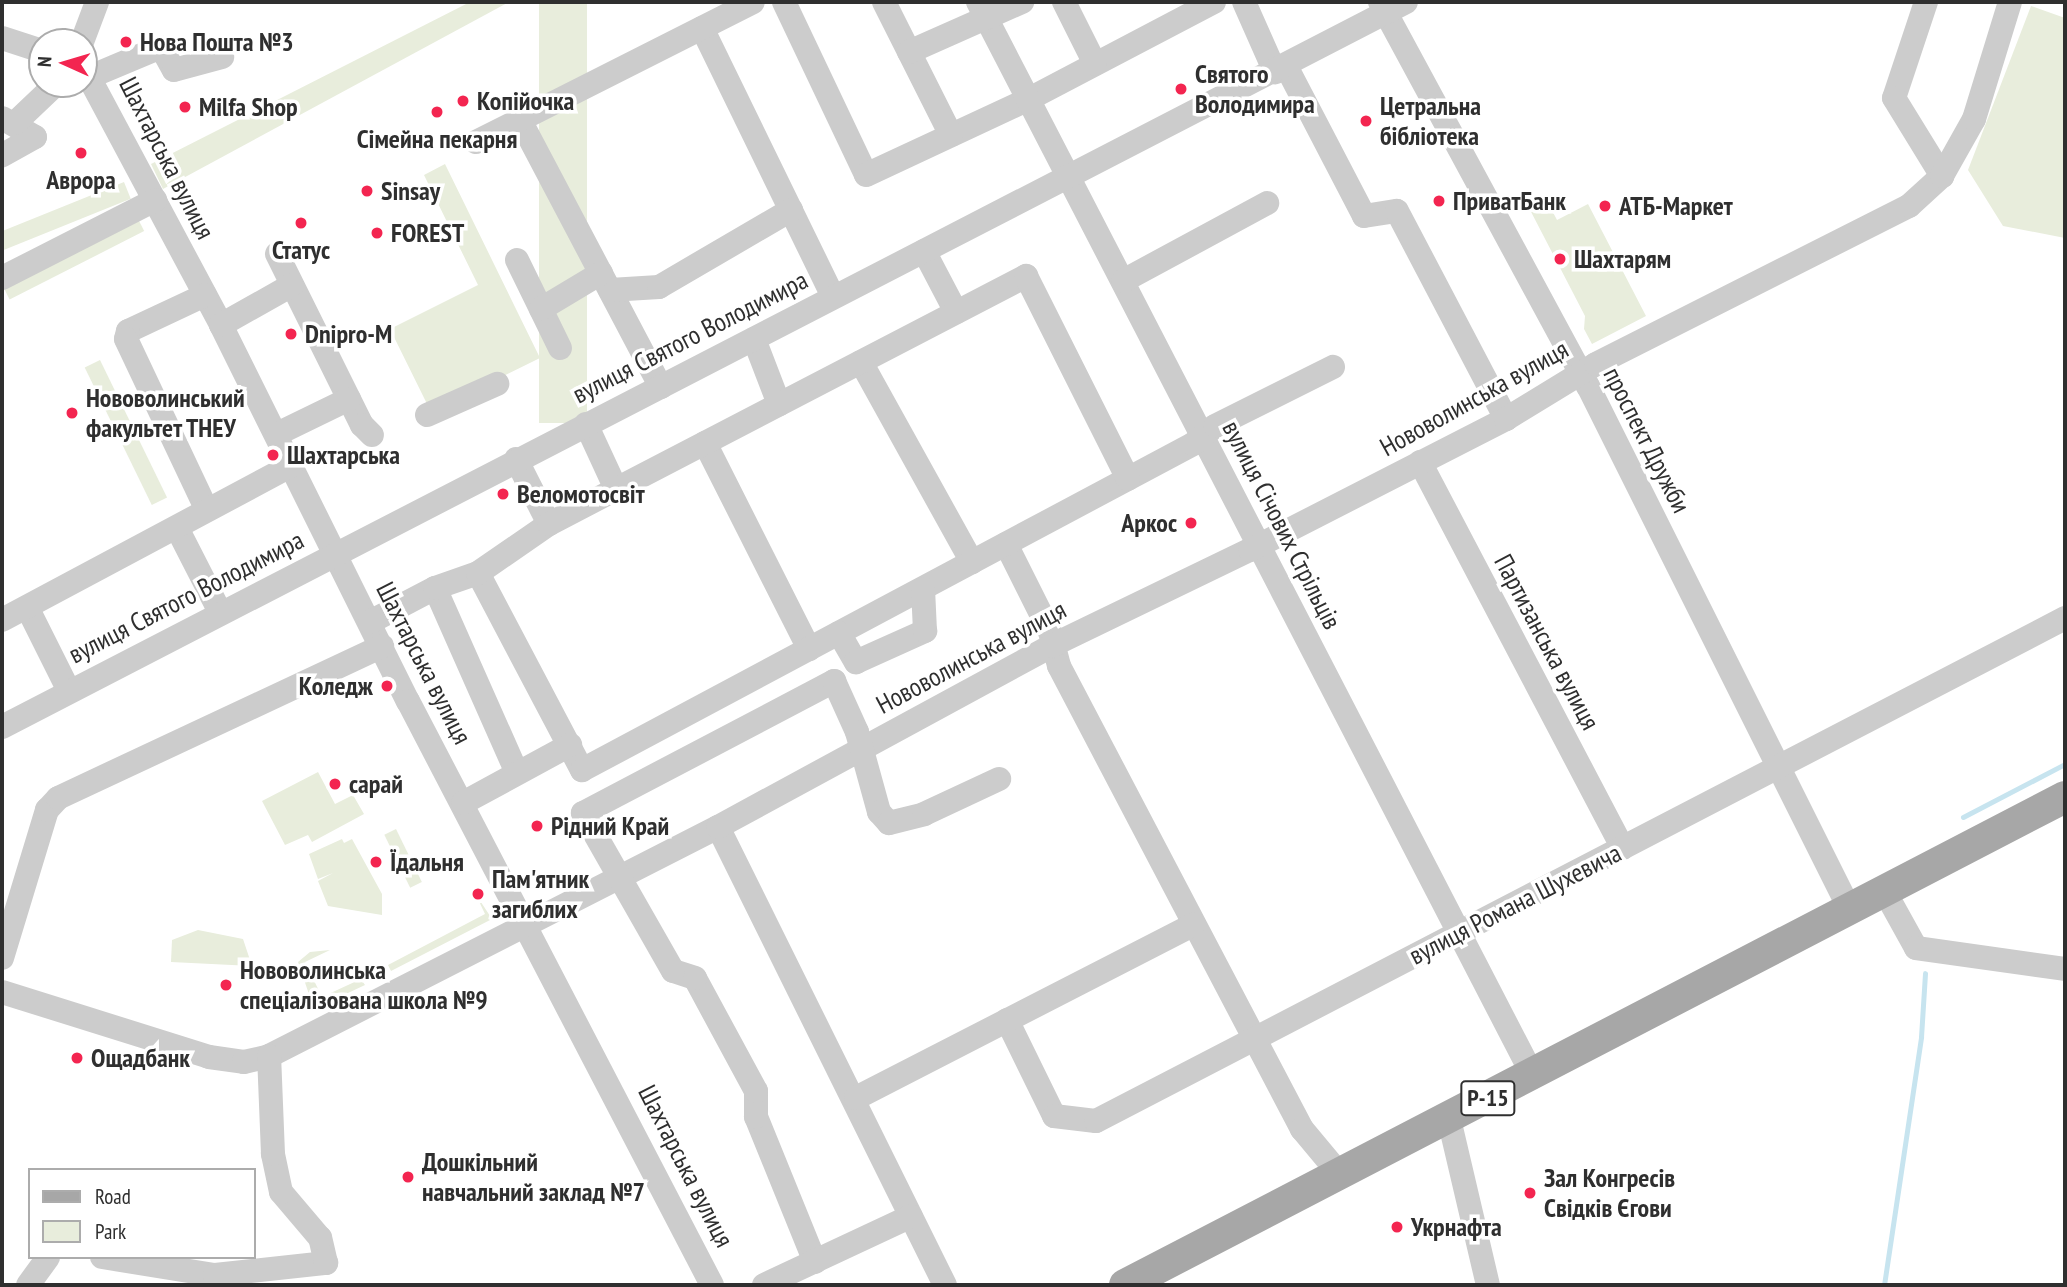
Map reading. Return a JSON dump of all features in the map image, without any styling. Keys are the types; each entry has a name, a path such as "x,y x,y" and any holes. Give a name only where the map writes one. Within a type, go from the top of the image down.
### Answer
{"main road":[{"name":"Р-15","path":"1125,1285 1337,1171 1533,1076 2065,797"}],"street":[{"path":"87,28 97,2"},
{"path":"476,142 753,2"},
{"path":"784,2 866,176 1029,99 1214,2"},
{"path":"884,2 951,135"},
{"path":"909,52 982,10 1022,2"},
{"path":"1065,2 1095,64"},
{"path":"1244,2 1364,216 1397,211 1506,419"},
{"path":"1926,2 1894,98 1942,176"},
{"name":"Нововолинська вулиця","path":"2,992 209,1057 244,1062 269,1056 718,827 1051,646 1506,419 1581,374 1923,197 1942,176 1974,120 2010,2"},
{"name":"вулиця Святого Володимира","path":"2,727 1068,174 1281,69 1390,5"},
{"name":"проспект Дружби","path":"1390,5 1581,374 1850,910"},
{"name":"вулиця Січових Стрільців","path":"982,10 1533,1076"},
{"path":"702,27 833,297"},
{"path":"2,38 28,46"},
{"path":"98,69 161,47 174,70 222,57"},
{"name":"Шахтарська вулиця","path":"98,91 221,325 382,646 712,1285"},
{"path":"2,155 35,137 9,121 39,98"},
{"path":"520,120 661,387"},
{"path":"2,278 155,200"},
{"path":"1123,281 1267,203"},
{"path":"541,309 606,282 659,286 791,210"},
{"path":"923,251 956,312"},
{"path":"277,254 349,399 372,435"},
{"path":"517,260 560,348"},
{"path":"370,622 435,588 478,573 549,524 1026,276 1128,479"},
{"path":"221,325 292,285"},
{"path":"205,295 128,331 126,340 207,510"},
{"path":"754,339 779,404"},
{"path":"861,362 972,562"},
{"path":"478,573 582,770 1193,444 1202,434 1333,367"},
{"path":"427,415 497,384"},
{"path":"277,434 349,399"},
{"path":"586,424 616,489"},
{"path":"705,443 809,649"},
{"path":"516,459 549,524"},
{"name":"Партизанська вулиця","path":"1420,462 1623,848"},
{"path":"2,620 292,465"},
{"path":"177,528 220,612"},
{"path":"1006,544 1050,632 1051,646 1253,1037 1302,1129 1337,1171"},
{"path":"435,588 517,772"},
{"path":"839,633 856,662 925,631 923,589"},
{"path":"27,609 69,691"},
{"name":"вулиця Романа Шухевича","path":"1007,1020 1055,1116 1096,1121 1253,1037 1777,769 2065,618"},
{"path":"2,958 47,810 58,798 382,646"},
{"path":"815,1262 756,1117 756,1091 695,978 673,971 583,813 834,681 861,748"},
{"path":"463,803 569,745"},
{"name":"Нововолинська вулиця","path":"861,748 879,812 889,823 924,814 999,779"},
{"path":"718,827 856,1098 945,1285"},
{"path":"1885,892 1916,948 2065,970"},
{"path":"856,1098 1194,924"},
{"path":"115,1259 215,1275 326,1263 320,1238 281,1192 273,1154 269,1056"},
{"path":"1449,1119 1488,1285"},
{"path":"764,1285 911,1216"},
{"path":"28,1285 46,1259"}],"green space":[{"path":"470,2 509,2 163,189 151,164"},
{"path":"539,2 587,2 587,423 539,423"},
{"path":"2031,6 2065,18 2065,238 2003,226 1968,170"},
{"path":"445,164 540,358 431,412 390,329 478,285 424,175"},
{"path":"124,182 131,199 4,250 2,231"},
{"path":"1545,197 1557,220 1588,204 1646,316 1592,344 1584,329 1585,316 1528,206"},
{"path":"136,215 144,231 10,300 2,283"},
{"path":"100,360 167,498 152,505 85,367"},
{"path":"318,772 335,804 353,795 364,814 312,842 308,835 285,845 262,801"},
{"path":"396,829 422,882 410,888 384,835"},
{"path":"342,839 344,843 352,839 382,894 382,915 328,906 318,881 333,873 318,879 309,854"},
{"path":"475,893 492,919 391,971 388,965 485,914"},
{"path":"198,930 243,939 252,966 171,962 172,940"},
{"path":"330,950 305,962 322,997 361,979 365,985 314,1009 298,962 310,952"}],"waterway":[{"path":"1963,817 2065,764"},
{"path":"1884,1285 1921,1037 1925,973"}],"place":[{"name":"Нова Пошта №3","path":"126,42"},
{"name":"Святого Володимира","path":"1181,89"},
{"name":"Копійочка","path":"463,101"},
{"name":"Milfa Shop","path":"185,107"},
{"name":"Сімейна пекарня","path":"437,112"},
{"name":"Цетральна бібліотека","path":"1366,121"},
{"name":"Аврора","path":"81,153"},
{"name":"Sinsay","path":"367,191"},
{"name":"ПриватБанк","path":"1439,201"},
{"name":"АТБ-Маркет","path":"1605,206"},
{"name":"Статус","path":"301,223"},
{"name":"FOREST","path":"377,233"},
{"name":"Шахтарям","path":"1560,259"},
{"name":"Dnipro-M","path":"291,334"},
{"name":"Нововолинський факультет ТНЕУ","path":"72,413"},
{"name":"Шахтарська","path":"273,455"},
{"name":"Веломотосвіт","path":"503,494"},
{"name":"Аркос","path":"1191,523"},
{"name":"Коледж","path":"387,686"},
{"name":"сарай","path":"335,784"},
{"name":"Рідний Край","path":"537,826"},
{"name":"Їдальня","path":"376,862"},
{"name":"Пам'ятник загиблих","path":"478,894"},
{"name":"Нововолинська спеціалізована школа №9","path":"226,985"},
{"name":"Ощадбанк","path":"77,1058"},
{"name":"Дошкільний навчальний заклад №7","path":"408,1177"},
{"name":"Зал Конгресів Свідків Єгови","path":"1530,1193"},
{"name":"Укрнафта","path":"1397,1227"}]}
